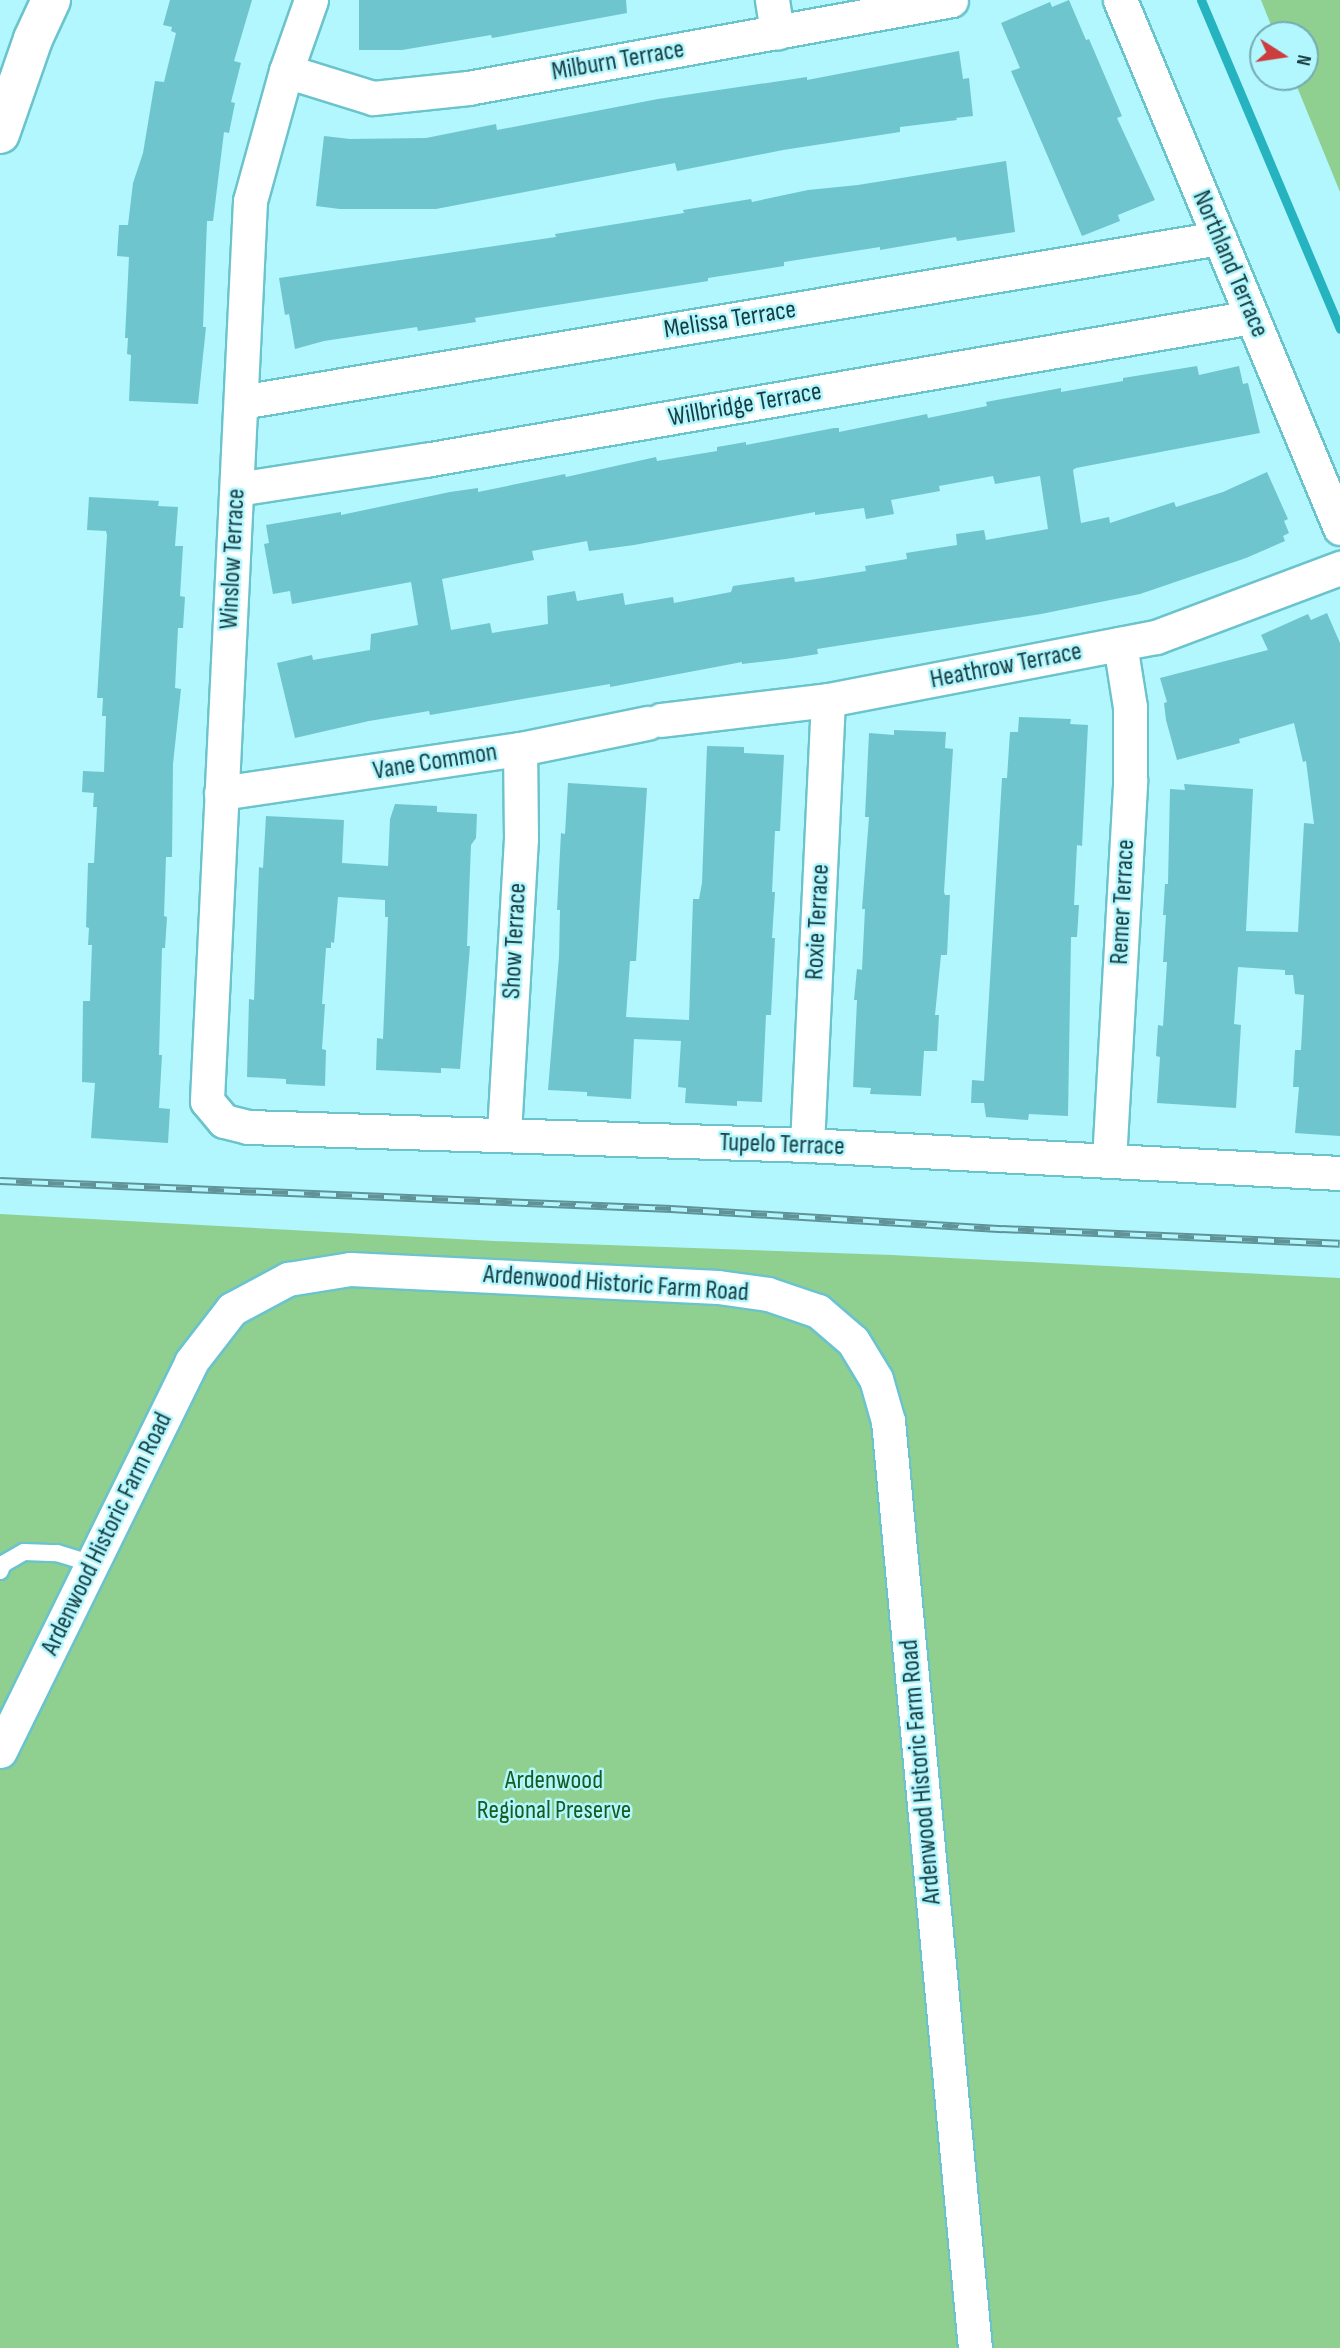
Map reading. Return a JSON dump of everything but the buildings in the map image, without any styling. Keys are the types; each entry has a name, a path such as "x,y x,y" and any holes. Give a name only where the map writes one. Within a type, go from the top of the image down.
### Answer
{"main road":[{"path":"0,134 33,39 51,0"}],"street":[{"name":"Winslow Terrace","path":"224,1121 207,1101 250,201 286,71 311,0"},
{"path":"772,0 777,33"},
{"name":"Milburn Terrace","path":"286,71 373,98 468,88 951,0"},
{"name":"Northland Terrace","path":"1119,0 1340,528"},
{"name":"Melissa Terrace","path":"241,402 1219,238"},
{"name":"Willbridge Terrace","path":"237,489 425,460 1252,317"},
{"name":"Heathrow Terrace","path":"654,722 828,700 1120,644 1204,621 1340,568"},
{"name":"Remer Terrace","path":"1109,1161 1130,780 1130,707 1120,644"},
{"name":"Roxie Terrace","path":"807,1145 828,700"},
{"name":"Vane Common","path":"221,793 520,749 654,722"},
{"name":"Show Terrace","path":"504,1133 521,839 520,749"},
{"name":"Tupelo Terrace","path":"224,1121 248,1127 504,1133 807,1145 1340,1173"},
{"name":"Ardenwood Historic Farm Road","path":"0,1751 191,1362 232,1309 288,1279 350,1269 718,1287 768,1294 818,1311 853,1341 876,1379 888,1421 975,2348"}],"lane":[{"path":"0,1571 4,1564 24,1552 57,1553 92,1564"}],"green space":[{"path":"1261,0 1340,0 1340,192 1299,91 1319,91 1319,21 1269,21"},
{"name":"Ardenwood Regional Preserve","path":"0,1214 494,1241 892,1255 1340,1278 1340,2348 0,2348"}],"waterway":[{"path":"1201,0 1340,329"}],"railway":[{"path":"0,1181 671,1209 1002,1229 1340,1244"}]}
